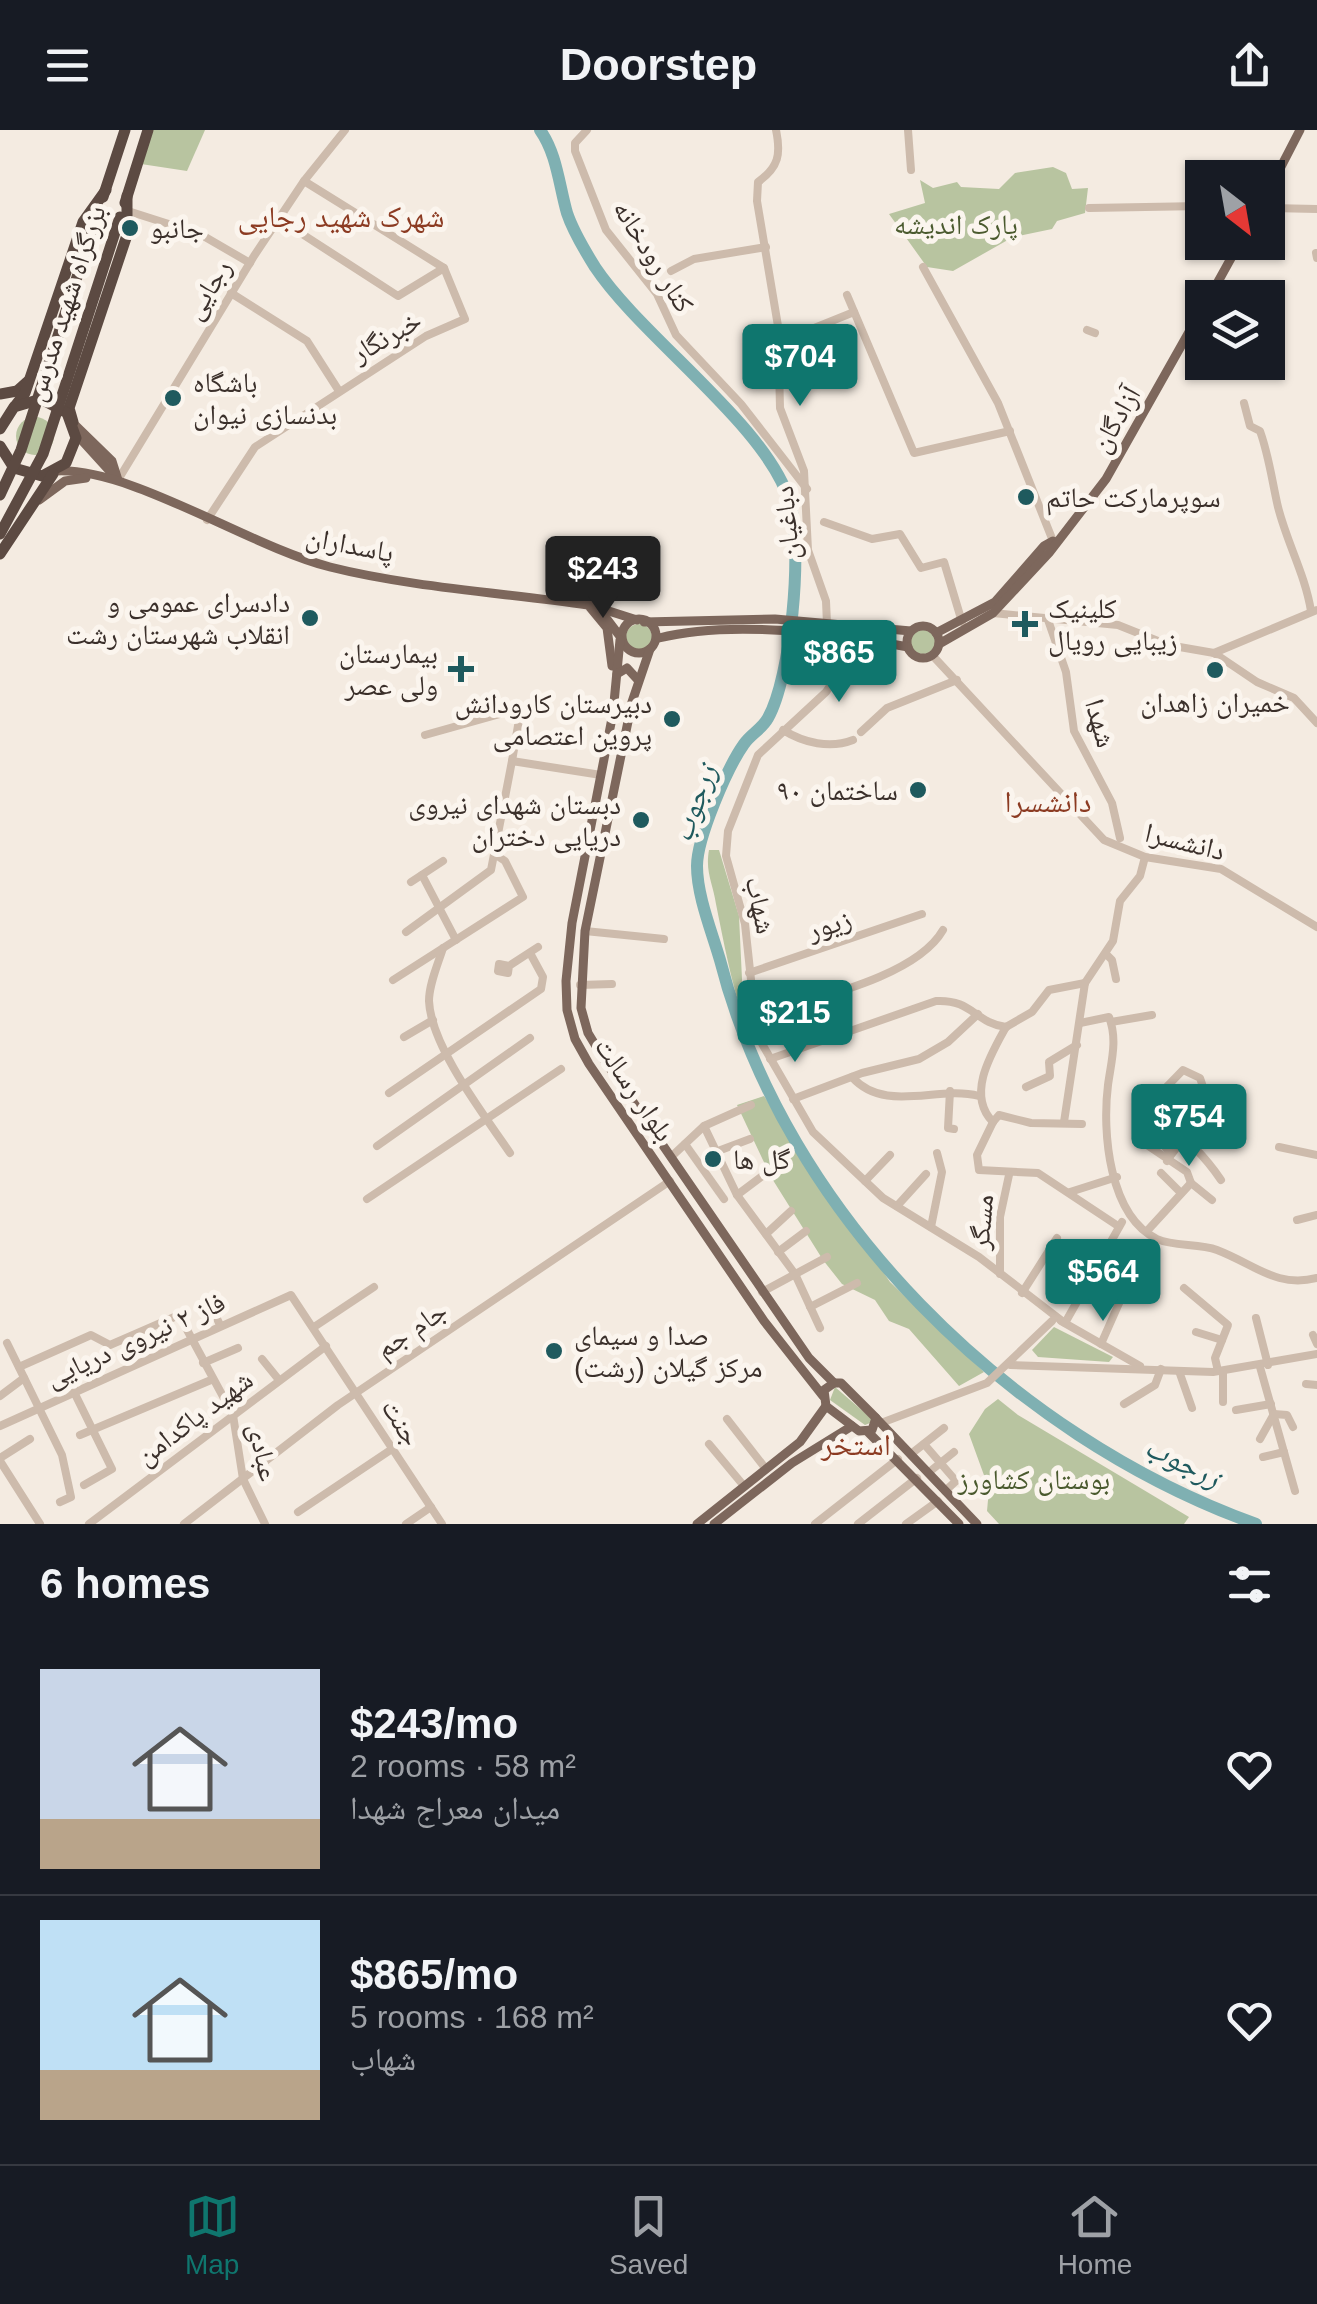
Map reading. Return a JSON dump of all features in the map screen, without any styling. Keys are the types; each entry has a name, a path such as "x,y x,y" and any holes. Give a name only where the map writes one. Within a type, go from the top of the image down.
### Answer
{"highway":[{"name":"بزرگراه شهید مدرس","path":"0,494 21,450 125,130"},
{"name":"بزرگراه شهید مدرس","path":"0,534 42,454 124,214 148,130"},
{"name":"بزرگراه شهید مدرس","path":"0,429 30,379 83,222 106,190"},
{"name":"بزرگراه شهید مدرس","path":"55,472 72,456 74,427 69,408 128,233 124,214"},
{"path":"40,349 45,366 56,374 70,374 84,364"},
{"path":"0,394 17,391 30,379"},
{"path":"10,407 46,400 62,408 74,427"},
{"path":"0,447 20,472 34,476 55,472"},
{"path":"0,447 0,460"},
{"path":"0,554 55,472"},
{"path":"0,494 18,506 19,529"}],"main road":[{"path":"1285,160 1300,130"},
{"name":"آزادگان","path":"939,644 994,613 1049,552 1053,542 1106,480 1185,340"},
{"path":"74,427 118,480"},
{"path":"55,472 118,480"},
{"path":"37,502 65,481 100,476"},
{"name":"پاسداران","path":"118,480 275,550 332,568 588,604 642,621"},
{"name":"آزادگان","path":"936,632 995,602 1044,546 1053,542"},
{"path":"588,604 603,612 619,638 633,651 650,650 658,638 688,630 848,639 908,647 916,656 932,654 939,644 936,632 922,626 911,632 775,619 642,621 624,626 619,638"},
{"path":"588,604 610,634 613,713"},
{"path":"642,621 655,628 658,638"},
{"path":"908,647 911,632"},
{"name":"بلوار رسالت","path":"619,638 613,713 572,923 566,1010 575,1039 735,1278 824,1401 852,1426 868,1432"},
{"name":"بلوار رسالت","path":"650,650 638,680 585,931 580,985 588,1033 809,1358 834,1383 841,1383 898,1439 977,1524"},
{"path":"617,674 633,670 638,680"},
{"path":"735,1278 747,1270"},
{"path":"799,1367 808,1365 809,1358"},
{"path":"813,1429 834,1383"},
{"path":"878,1421 868,1432 959,1524"},
{"path":"714,1524 827,1440 852,1426"},
{"path":"696,1524 813,1429 822,1427 827,1440"}],"street":[{"name":"رجایی","path":"118,480 231,292 304,181 345,130"},
{"name":"کنار رودخانه","path":"586,130 575,143 606,230 657,294 676,335 741,404 808,490"},
{"name":"دباغیان","path":"776,130 781,154 774,168 758,182 757,201 777,344 780,408 808,490 808,550 826,601 827,624"},
{"path":"908,130 911,170"},
{"path":"279,219 398,296 444,268 304,181"},
{"path":"1089,208 1185,206"},
{"path":"1285,208 1317,209"},
{"path":"124,214 200,234 250,263"},
{"path":"671,271 694,259 766,247"},
{"path":"923,267 1010,431 1053,542"},
{"name":"خبرنگار","path":"207,520 255,447 426,336 465,319 444,268"},
{"path":"231,292 307,341 339,390"},
{"path":"847,295 914,453 1010,431"},
{"path":"777,344 854,312"},
{"path":"1214,653 1314,610 1278,509 1268,452 1260,431 1250,426 1244,403"},
{"path":"824,522 872,539 900,534 920,568 944,562 962,622"},
{"path":"1003,604 1012,613"},
{"path":"994,613 1118,626 1168,645 1214,653 1258,682 1294,698 1317,723"},
{"name":"شهدا","path":"1047,617 1066,672 1074,731 1112,803 1120,838"},
{"name":"شهاب","path":"848,639 840,671 826,692 758,756 726,844 745,924 754,1018 770,1059 813,1132 897,1206 1000,1274 1059,1322"},
{"name":"دانشسرا","path":"932,654 1104,840 1144,857 1222,869 1317,927"},
{"path":"861,732 888,708 957,680"},
{"path":"406,932 488,873 496,855 521,708 425,735"},
{"path":"783,730 818,743 853,740"},
{"path":"512,761 601,775"},
{"path":"393,980 523,897 505,861 496,855"},
{"path":"1064,1122 1085,983 1106,954 1120,901 1140,876 1144,857"},
{"path":"411,882 443,861"},
{"path":"422,875 456,940"},
{"name":"زیور","path":"749,973 922,914"},
{"path":"754,1018 896,970 934,946 943,930"},
{"path":"585,931 664,939"},
{"path":"443,948 429,998 433,1020 464,1084 510,1154"},
{"path":"390,1092 541,989 544,979 534,950 510,966"},
{"path":"1106,954 1112,960 1116,979"},
{"path":"993,1122 979,1096 982,1080 1006,1027 1032,1012 1049,990 1085,983"},
{"path":"580,985 612,984"},
{"path":"770,1059 936,1001 955,1000 993,1025 1006,1027"},
{"path":"793,1100 852,1077 920,1059 948,1042 978,1014"},
{"path":"1111,1022 1152,1016"},
{"path":"1080,1022 1108,1017 1111,1022 1113,1063 1106,1118 1116,1177 1130,1217 1160,1241 1212,1248 1290,1284 1317,1278"},
{"path":"404,1037 433,1020"},
{"path":"376,1146 530,1038"},
{"path":"1026,1086 1050,1076 1049,1062 1077,1045"},
{"path":"367,1200 561,1070"},
{"path":"1169,1157 1184,1137 1210,1110 1200,1078 1183,1070 1149,1105 1184,1137 1206,1156 1220,1180"},
{"path":"852,1077 862,1088 894,1098 950,1091 979,1096"},
{"path":"950,1091 948,1128 954,1129"},
{"path":"670,1157 704,1126 750,1105"},
{"path":"1082,1124 1031,1123 999,1115 977,1156 978,1170 1010,1175 1038,1173 1118,1226"},
{"path":"704,1126 737,1195 795,1274 820,1328"},
{"path":"1148,1127 1169,1157"},
{"path":"718,1151 750,1139"},
{"path":"1144,1143 1187,1172 1191,1182 1212,1200"},
{"path":"686,1144 724,1199"},
{"path":"1279,1147 1317,1155"},
{"path":"930,1227 942,1172 936,1153"},
{"path":"866,1181 890,1155"},
{"path":"1161,1173 1181,1194"},
{"path":"737,1195 765,1174"},
{"path":"897,1206 926,1174"},
{"name":"مسگر","path":"1000,1274 1000,1217 1010,1175"},
{"path":"1070,1192 1116,1177"},
{"name":"جام جم","path":"184,1524 358,1392 670,1181"},
{"path":"1146,1231 1191,1182"},
{"path":"766,1234 791,1211"},
{"path":"1296,1220 1317,1215"},
{"path":"878,1421 987,1383 1010,1365 1059,1322 1101,1266 1118,1226 1130,1217"},
{"path":"778,1252 806,1231"},
{"path":"1022,1293 1057,1238"},
{"path":"762,1292 826,1257"},
{"path":"1100,1344 1124,1292 1150,1269"},
{"path":"810,1306 857,1284"},
{"path":"314,1327 374,1288"},
{"path":"1184,1288 1228,1326 1215,1358 1223,1402"},
{"name":"جنت","path":"289,1295 358,1392 442,1524"},
{"name":"فاز ۲ نیروی دریایی","path":"0,1426 289,1295"},
{"path":"211,1306 220,1325"},
{"path":"19,1367 91,1335 110,1344 173,1314 179,1315 192,1337"},
{"path":"1256,1318 1272,1409 1295,1491"},
{"path":"1059,1322 1144,1368"},
{"path":"1196,1332 1222,1340"},
{"name":"عبادی","path":"192,1337 211,1380 234,1415 243,1479 266,1524"},
{"path":"7,1343 62,1454 70,1494 60,1502"},
{"name":"شهید پاکدامن","path":"89,1524 326,1346"},
{"path":"203,1363 238,1348"},
{"path":"1024,1350 1042,1366"},
{"path":"1112,1368 1118,1363 1118,1353"},
{"path":"1010,1365 1220,1371 1317,1354"},
{"path":"0,1361 13,1355"},
{"path":"262,1359 279,1380"},
{"path":"1124,1404 1155,1385 1161,1369"},
{"path":"1179,1371 1192,1408"},
{"path":"0,1396 24,1378"},
{"path":"80,1436 211,1380"},
{"path":"1306,1384 1317,1384"},
{"path":"74,1392 112,1469 84,1486"},
{"path":"1260,1439 1272,1409"},
{"path":"1236,1410 1272,1409 1287,1415 1294,1427"},
{"path":"898,1416 894,1424 898,1439"},
{"path":"727,1419 766,1468"},
{"path":"911,1454 944,1428"},
{"path":"30,1440 0,1460 40,1524"},
{"path":"709,1444 744,1486"},
{"path":"924,1444 956,1481 945,1491"},
{"path":"298,1512 392,1449"},
{"path":"928,1473 954,1452"},
{"path":"1263,1457 1284,1452"},
{"path":"815,1524 898,1459"},
{"path":"858,1524 917,1478"},
{"path":"906,1524 938,1501"},
{"path":"406,1524 431,1507"}],"green space":[{"path":"153,130 205,130 187,171 141,164"},
{"name":"پارک اندیشه","path":"1053,167 1066,173 1072,189 1088,188 1085,213 1057,221 1052,229 1013,237 953,271 927,267 889,214 925,203 920,180 933,188 957,182 961,187 999,189 1015,173"},
{"path":"35,417 49,422 54,436 49,450 35,455 21,450 16,436 21,422"},
{"path":"639,624 648,628 652,637 648,646 639,650 630,646 626,637 630,628"},
{"path":"923,630 935,642 923,654 911,642"},
{"path":"709,850 719,850 739,916 744,1021 710,877"},
{"path":"764,1096 890,1282 984,1372 959,1386 909,1329 889,1321 875,1300 842,1284 771,1177 737,1105"},
{"path":"1054,1327 1113,1357 1109,1362 1038,1357 1032,1350"},
{"path":"835,1387 872,1419 870,1423 865,1425 830,1400"},
{"name":"بوستان کشاورز","path":"998,1399 1018,1415 1189,1517 1184,1524 999,1524 987,1511 989,1489 969,1434 985,1409"}],"waterway":[{"name":"زرجوب","path":"540,130 554,159 570,220 595,267 642,323 757,444 778,474 790,503 795,580 783,674 768,718 744,744 722,786 707,821 697,866 706,914 752,1054 797,1143 854,1227 920,1305 996,1374 1078,1435 1165,1485 1256,1524"}],"place":[{"name":"جانبو","path":"130,228"},
{"name":"باشگاه بدنسازی نیوان","path":"173,398"},
{"name":"سوپرمارکت حاتم","path":"1026,497"},
{"name":"دادسرای عمومی و انقلاب شهرستان رشت","path":"310,618"},
{"name":"کلینیک زیبایی رویال","path":"1025,624"},
{"name":"بیمارستان ولی عصر","path":"461,669"},
{"name":"خمیران زاهدان","path":"1215,670"},
{"name":"دبیرستان کارودانش پروین اعتصامی","path":"672,719"},
{"name":"ساختمان ۹۰","path":"918,790"},
{"name":"دبستان شهدای نیروی دریایی دختران","path":"641,820"},
{"name":"گل ها","path":"713,1159"},
{"name":"صدا و سیمای مرکز گیلان (رشت)","path":"554,1351"}],"district":[{"name":"شهرک شهید رجایی","path":"341,217"},
{"name":"دانشسرا","path":"1048,802"},
{"name":"استخر","path":"856,1445"}]}
